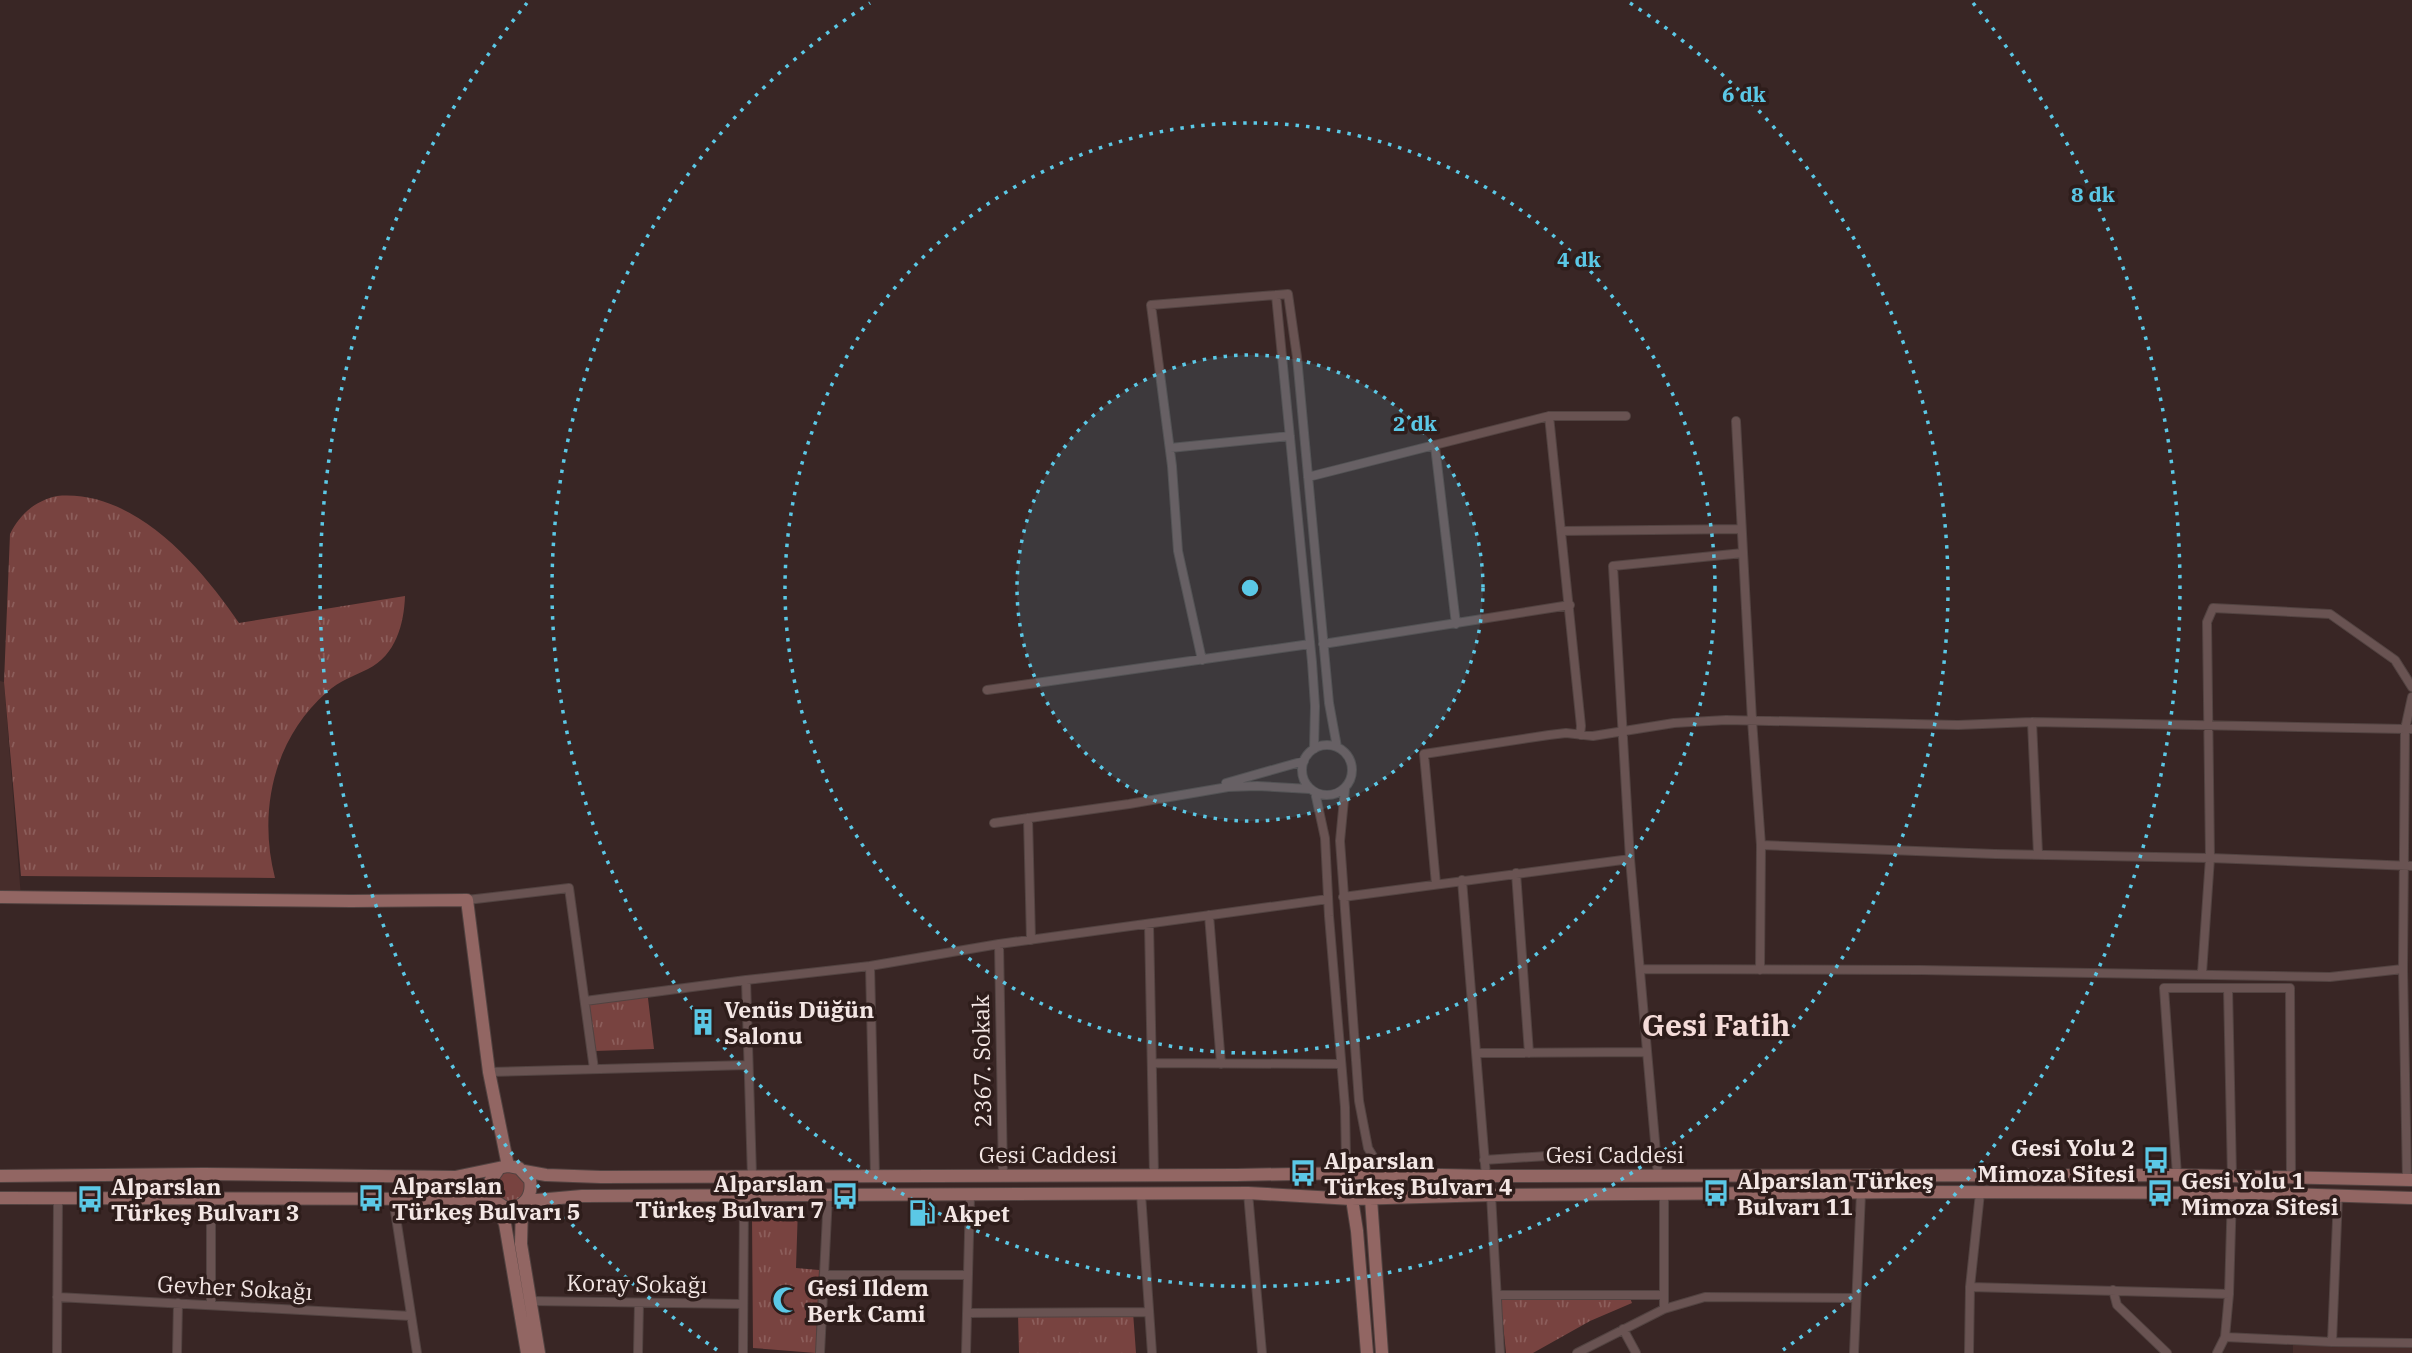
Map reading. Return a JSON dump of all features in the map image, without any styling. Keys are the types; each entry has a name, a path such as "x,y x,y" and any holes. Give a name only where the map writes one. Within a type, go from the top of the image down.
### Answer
{"main road":[{"path":"0,897 467,900 503,1168"},
{"path":"503,1168 489,1183 505,1224 527,1353"},
{"path":"0,1175 455,1177 503,1168 524,1171 531,1186 524,1203 521,1244 539,1353"},
{"name":"Gesi Caddesi","path":"524,1171 546,1175 601,1177 1351,1172 1486,1176 2178,1175 2409,1180"},
{"path":"1351,1172 1345,1186 1352,1199 1357,1231 1367,1353"},
{"path":"1377,1173 1378,1186 1371,1199 1382,1353"},
{"name":"Gesi Caddesi","path":"524,1203 582,1196 1248,1193 1352,1199"},
{"name":"Gesi Caddesi","path":"1371,1199 1491,1195 1861,1193 2232,1193 2412,1198"},
{"path":"0,1198 393,1198 494,1201 512,1209 524,1203"},
{"path":"1352,1199 1371,1199"}],"street":[{"path":"1202,660 1178,551 1170,448 1151,305 1288,294 1297,357 1331,724 1337,747"},
{"path":"1276,295 1310,644 1315,706 1314,749"},
{"path":"1308,477 1549,416 1626,416"},
{"path":"1549,416 1570,605 1580,735"},
{"path":"1736,421 1761,845 1760,970"},
{"path":"1170,448 1290,436"},
{"path":"1435,446 1456,624"},
{"path":"1562,531 1741,529"},
{"path":"1658,1175 1630,859 1613,566 1743,553"},
{"path":"1323,644 1570,605"},
{"path":"2202,973 2210,858 2207,622 2213,608 2330,614 2395,660 2412,687"},
{"path":"987,690 1310,644"},
{"path":"2409,1180 2403,970 2412,698"},
{"path":"1436,884 1424,754 1549,735 1593,736 1674,723 1752,720 1958,725 2032,722 2409,729"},
{"path":"2032,722 2038,855"},
{"path":"1200,791 1304,761 1314,749 1324,745 1337,747 1348,754 1353,766 1351,779 1345,789 1339,831 1343,897 1359,1101 1365,1140 1377,1173"},
{"path":"1304,761 1304,778 1313,790 1325,838 1345,1107 1346,1159 1351,1172"},
{"path":"994,823 1242,786 1313,790 1327,795 1345,789"},
{"path":"1028,818 1031,940"},
{"path":"1761,845 2408,866"},
{"path":"1343,897 1630,859"},
{"path":"1516,873 1529,1053"},
{"path":"1462,880 1486,1176"},
{"path":"467,900 569,888 594,1069"},
{"path":"584,1001 870,966 999,944 1328,899"},
{"path":"1209,915 1221,1064"},
{"path":"1149,923 1154,1175"},
{"name":"2367. Sokak","path":"999,944 1003,1176"},
{"path":"870,966 875,1176"},
{"path":"1640,969 2202,973 2330,977 2403,970"},
{"path":"746,980 752,1176"},
{"path":"2178,1175 2164,988 2290,988 2291,1178"},
{"path":"2228,988 2232,1177"},
{"path":"1476,1053 1647,1052"},
{"path":"1153,1063 1341,1064"},
{"path":"489,1072 748,1065"},
{"path":"1485,1160 1578,1154"},
{"path":"1248,1193 1262,1353"},
{"path":"1854,1353 1861,1193"},
{"path":"1969,1353 1970,1287 1980,1193"},
{"path":"2217,1353 2225,1337 2232,1193"},
{"path":"1141,1194 1152,1353"},
{"path":"1664,1194 1664,1309"},
{"path":"1491,1195 1500,1353"},
{"path":"743,1353 744,1196"},
{"path":"820,1353 828,1196"},
{"path":"966,1353 970,1196"},
{"path":"2332,1342 2338,1196"},
{"path":"393,1198 417,1353"},
{"path":"57,1353 58,1199"},
{"path":"211,1199 211,1304"},
{"path":"824,1275 968,1275"},
{"path":"1970,1287 2229,1294"},
{"path":"2113,1290 2117,1305 2167,1353"},
{"path":"1497,1295 1664,1295"},
{"name":"Gevher Sokağı","path":"57,1297 411,1315"},
{"path":"1577,1353 1664,1309 1705,1297 1856,1298"},
{"name":"Koray Sokağı","path":"531,1301 742,1304"},
{"path":"177,1353 178,1303"},
{"path":"638,1353 639,1303"},
{"path":"967,1313 1149,1312"},
{"path":"1623,1329 1636,1353"},
{"path":"2225,1337 2412,1343"}],"shaded area":[{"path":"0,681 4,682 21,897 0,897"},
{"path":"2293,1345 2412,1346 2412,1353 2293,1353"}],"green space":[{"path":"57,496 86,497 113,505 139,518 185,556 239,623 405,596 397,638 385,656 378,663 327,692 309,711 282,754 274,778 268,828 275,878 21,876 4,682 10,534 18,520 29,509"},
{"path":"647,990 654,1049 594,1051 586,997"},
{"path":"510,1172 520,1177 525,1187 520,1197 510,1202 500,1197 495,1187 500,1177"},
{"path":"759,1205 798,1207 796,1268 819,1270 816,1353 753,1348 752,1214"},
{"path":"1500,1295 1630,1298 1632,1303 1590,1321 1533,1353 1506,1353"},
{"path":"1133,1312 1136,1353 1019,1353 1018,1314"}],"place":[{"name":"Venüs Düğün Salonu","path":"703,1022"},
{"name":"Gesi Yolu 2 Mimoza Sitesi","path":"2156,1160"},
{"name":"Alparslan Türkeş Bulvarı 4","path":"1303,1173"},
{"name":"Alparslan Türkeş Bulvarı 11","path":"1716,1193"},
{"name":"Gesi Yolu 1 Mimoza Sitesi","path":"2160,1193"},
{"name":"Alparslan Türkeş Bulvarı 7","path":"845,1196"},
{"name":"Alparslan Türkeş Bulvarı 5","path":"371,1198"},
{"name":"Alparslan Türkeş Bulvarı 3","path":"90,1199"},
{"name":"Akpet","path":"922,1213"},
{"name":"Gesi Ildem Berk Cami","path":"786,1300"}],"district":[{"name":"Gesi Fatih","path":"1716,1024"}]}
